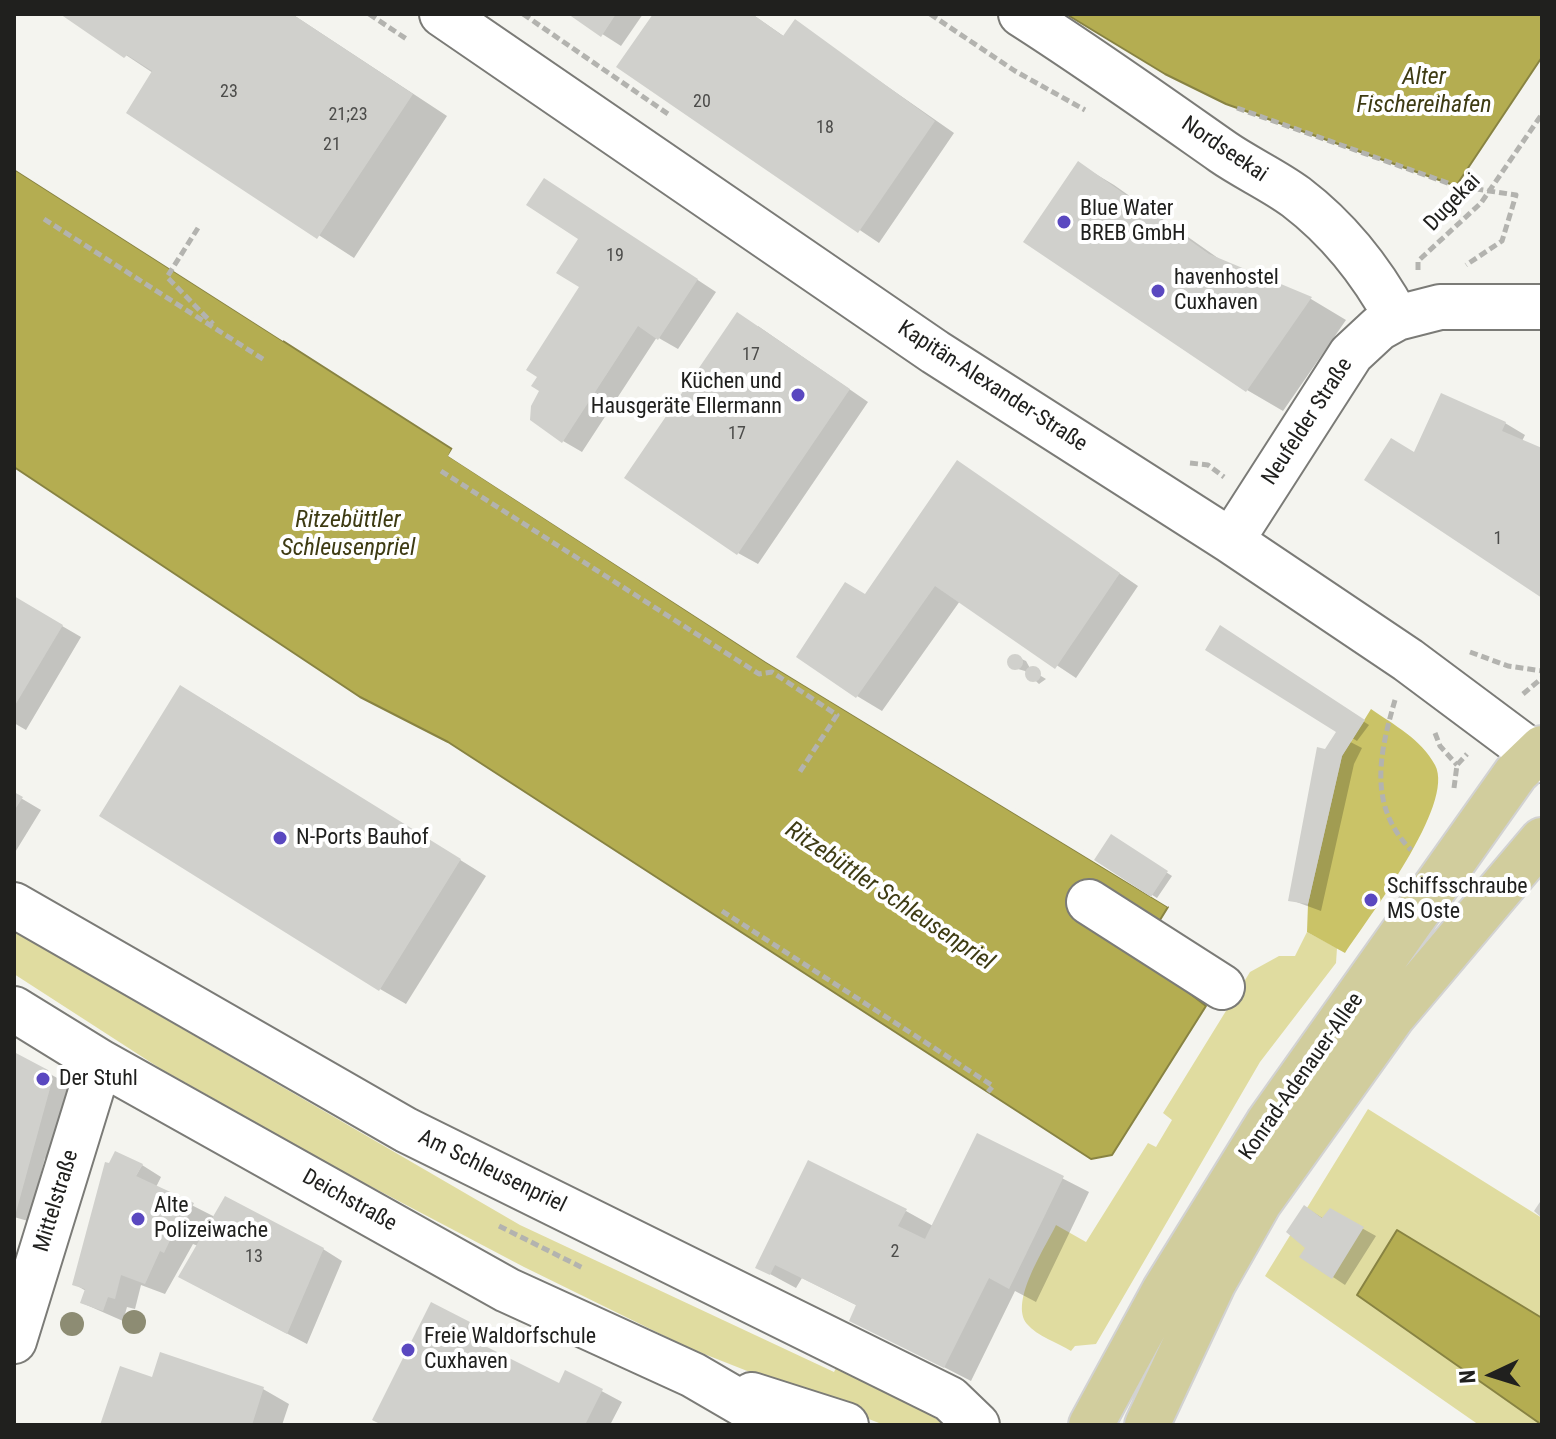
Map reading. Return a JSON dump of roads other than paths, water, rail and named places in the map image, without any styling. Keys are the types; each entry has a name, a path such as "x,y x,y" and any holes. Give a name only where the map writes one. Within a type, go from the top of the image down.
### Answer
{"main road":[{"name":"Konrad-Adenauer-Allee","path":"1091,1425 1164,1291 1268,1123 1498,799 1539,754"},
{"name":"Konrad-Adenauer-Allee","path":"1147,1425 1214,1282 1259,1203 1393,1016 1542,840"}],"street":[{"name":"Kapitän-Alexander-Straße","path":"442,14 935,352 1231,541 1408,660 1539,754"},
{"name":"Nordseekai","path":"1021,14 1124,81 1226,154 1296,197 1376,278 1397,318"},
{"name":"Neufelder Straße","path":"1231,541 1351,354 1379,328 1397,318 1464,304 1542,307"},
{"path":"1089,902 1222,987"},
{"name":"Am Schleusenpriel","path":"14,905 406,1130 950,1399 977,1425"},
{"name":"Deichstraße","path":"14,1009 100,1062 507,1290 693,1375 779,1425"},
{"name":"Mittelstraße","path":"14,1341 100,1062"},
{"name":"Deichstraße","path":"693,1375 846,1425"}],"water":[{"name":"Alter Fischereihafen","path":"1066,14 1542,14 1542,57 1456,186 1226,104 1165,74"},
{"name":"Ritzebüttler Schleusenpriel","path":"14,169 452,449 449,456 766,662 1168,907 1139,954 1206,1006 1112,1155 1091,1159 448,742 360,697 14,467"},
{"path":"1397,1230 1542,1318 1542,1425 1357,1295"}],"place":[{"name":"Blue Water BREB GmbH","path":"1064,222"},
{"name":"havenhostel Cuxhaven","path":"1158,291"},
{"name":"Küchen und Hausgeräte Ellermann","path":"798,395"},
{"name":"N-Ports Bauhof","path":"280,838"},
{"name":"Schiffsschraube MS Oste","path":"1371,900"},
{"name":"Der Stuhl","path":"43,1079"},
{"name":"Alte Polizeiwache","path":"138,1219"},
{"name":"Freie Waldorfschule Cuxhaven","path":"408,1350"}]}
